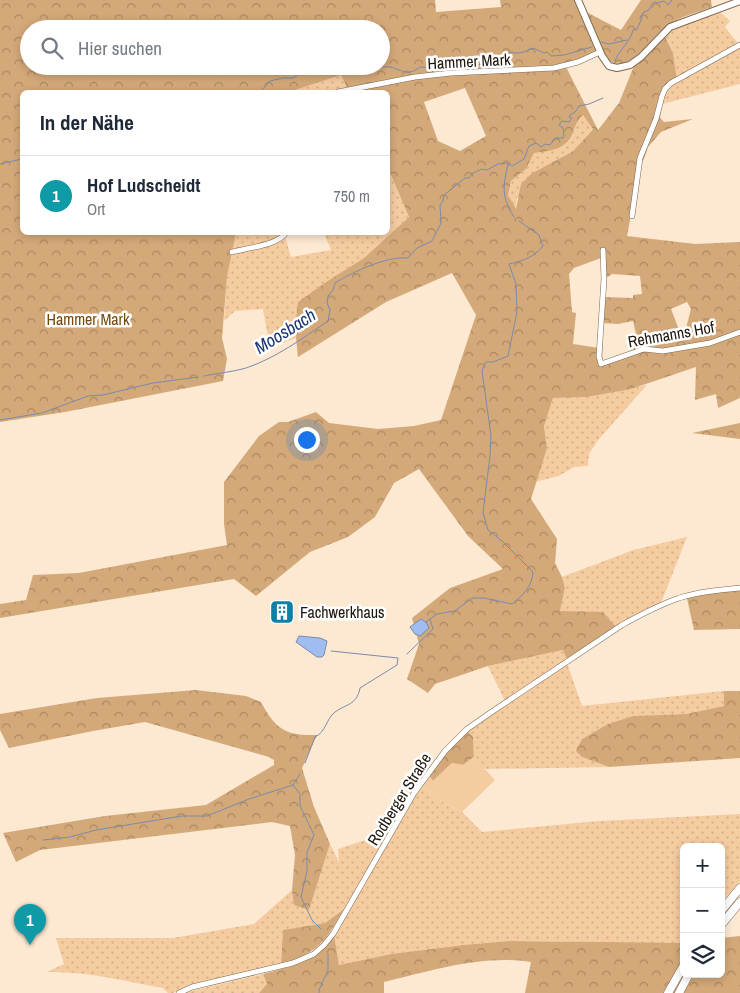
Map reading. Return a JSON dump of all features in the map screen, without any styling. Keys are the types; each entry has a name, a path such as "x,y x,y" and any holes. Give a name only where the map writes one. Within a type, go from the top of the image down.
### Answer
{"highway":[{"path":"725,905 740,888"},
{"path":"725,920 740,902"},
{"path":"668,993 680,972"},
{"path":"679,993 687,978"}],"main road":[{"path":"578,0 606,63 611,67 617,68 626,66 641,56 670,27 740,1"}],"street":[{"path":"632,216 640,158 656,119 665,89 671,83 740,46"},
{"name":"Hammer Mark","path":"348,90 415,77 451,73 554,68 578,62 600,52"},
{"path":"232,252 276,242 284,238 285,235"},
{"name":"Rehmanns Hof","path":"603,250 604,279 599,356 601,364 644,350 663,351 710,343 740,332"},
{"name":"Rodberger Straße","path":"179,993 192,987 293,963 314,954 333,934 410,800 431,768 467,729 622,625 678,598 708,591 740,588"}],"shaded area":[{"path":"719,11 730,21 725,27 740,46 740,84 662,104 673,53 665,35 673,27"},
{"path":"341,75 348,90 295,90"},
{"path":"583,115 593,128 573,151 549,164 517,198 516,210 508,195 511,181 526,169 534,153 555,148 565,143 572,135 577,122"},
{"path":"390,173 409,217 390,234"},
{"path":"236,235 285,235 291,257 331,250 325,235 389,235 364,258 329,280 295,328 296,338 270,348 263,309 235,311 224,321 227,269"},
{"path":"647,385 598,440 589,454 588,466 574,467 559,476 535,482 547,448 544,426 553,398 587,397"},
{"path":"687,537 661,603 616,627 560,611 565,588 562,577 636,549"},
{"path":"563,650 567,660 505,701 488,666"},
{"path":"567,663 582,706 724,691 724,706 686,714 633,716 608,724 582,739 582,757 609,767 485,769 474,757 473,737 467,730"},
{"path":"474,757 495,780 462,812 439,800 421,785 428,774 433,781 452,763 463,765"},
{"path":"421,785 439,800 462,812 482,832 600,821 740,814 740,882 725,898 725,843 680,843 680,945 509,941 391,954 339,965 334,935"},
{"path":"390,832 344,909 325,923 283,930 281,964 187,986 173,993 168,993 163,988 105,977 47,972 64,964 56,938 173,938 254,924 292,890 295,905 309,910 330,844 339,862 338,849"},
{"path":"263,974 267,984 259,993 183,993"}],"green space":[{"name":"Hammer Mark","path":"0,0 435,0 436,12 501,7 500,0 575,0 597,51 565,65 598,130 619,103 634,66 665,36 673,53 677,81 665,91 660,118 664,122 693,119 661,132 648,147 644,159 638,166 627,236 695,244 740,242 740,398 718,408 716,394 695,400 696,367 631,389 587,397 553,398 544,426 547,448 531,499 557,539 555,563 565,588 560,611 603,612 616,627 567,660 563,650 488,666 435,684 428,693 407,679 419,644 412,618 450,588 503,569 468,536 419,469 394,483 375,517 348,537 310,552 256,596 234,579 0,618 0,604 26,600 33,575 79,573 227,545 224,524 224,482 259,436 279,422 288,422 316,412 329,423 378,429 414,426 441,420 476,315 452,273 386,302 298,357 295,328 298,302 364,258 409,217 390,173 390,90 348,90 341,75 295,90 20,90 20,235 236,235 227,276 222,338 227,359 223,381 65,412 0,422","holes":["465,88 486,136 460,151 438,141 424,102","583,115 593,129 573,151 531,174 521,184 516,209 508,195 511,181 526,169 534,153 556,149 565,144","601,258 603,280 599,348 573,344 576,313 572,312 569,274 574,268","612,274 640,276 642,294 633,295 633,298 604,297 605,279","687,302 691,309 686,328 679,330 671,309","633,321 638,343 630,345 631,351 602,362 603,323 618,324"]},
{"path":"641,0 711,0 712,7 674,21 629,61 619,64 611,61 599,46 586,12 621,30"},
{"path":"740,423 740,439 692,433"},
{"path":"740,585 740,629 694,630 686,594"},
{"path":"196,690 246,696 261,702 272,719 283,729 297,734 317,735 302,768 314,807 330,844 309,910 294,905 292,890 295,855 290,826 272,822 40,850 16,862 3,833 105,816 206,805 274,765 274,760 145,722 9,748 0,730 0,714 97,698"},
{"path":"724,691 740,691 740,758 609,767 582,757 576,751 582,739 608,724 633,716 686,714 724,706"},
{"path":"467,730 473,737 474,757 463,765 452,763 433,781 428,774 431,768"},
{"path":"344,909 319,945 294,960 281,964 283,930 325,923"},
{"path":"334,935 339,965 391,954 509,941 680,943 680,978 725,978 725,938 740,936 740,993 525,993 531,962 495,960 457,965 384,982 384,993 259,993 267,984 263,974 303,962 327,944"}],"water":[{"path":"421,619 426,622 429,628 420,636 415,634 410,627"},
{"path":"299,636 320,638 327,641 324,655 317,657 296,642"}],"waterway":[{"name":"Moosbach","path":"615,61 633,30 637,29 644,12 649,10 655,2 664,1 668,5 672,0"},
{"path":"601,42 609,44 627,40"},
{"path":"390,67 405,72 412,72 420,67 434,68 468,63 484,65 487,60 500,59 511,52 520,53 533,48 544,53 547,52 551,56 564,55 592,47"},
{"path":"262,90 270,81 293,78 297,75"},
{"name":"Moosbach","path":"204,376 257,364 289,347 328,321 330,310 327,303 328,296 333,290 335,283 380,262 408,258 417,248 432,241 441,223 440,205 444,195 465,178 469,178 473,173 482,169 487,170 498,164 506,163 512,166 524,159 529,146 536,143 541,147 545,144 550,145 555,138 563,138 563,128 559,125 562,121 569,122 572,118 569,117 570,115 579,106 603,98"},
{"path":"0,164 20,159"},
{"path":"508,164 504,191 507,203 514,217"},
{"path":"426,622 437,614 455,611 472,598 484,598 512,604 531,582 533,572 502,541 488,530 483,513 491,436 482,371 486,362 493,362 508,356 517,312 516,284 509,264 528,258 543,246 539,235 519,221"},
{"name":"Moosbach","path":"0,420 42,413 88,396 103,395 153,383 198,377"},
{"path":"407,654 433,629 430,619"},
{"path":"305,763 315,737 322,732 332,715 354,701 359,694 360,688 397,665 398,658 331,651"},
{"path":"43,840 70,837 96,830 182,816 207,816 249,799 293,785 300,774"},
{"path":"293,785 300,794 300,806 314,835 307,852 307,871 301,897 312,920 321,929"},
{"path":"319,993 328,970 328,954"}],"place":[{"name":"Fachwerkhaus","path":"282,612"},
{"name":"Hof Ludscheidt","path":"30,945"}]}
